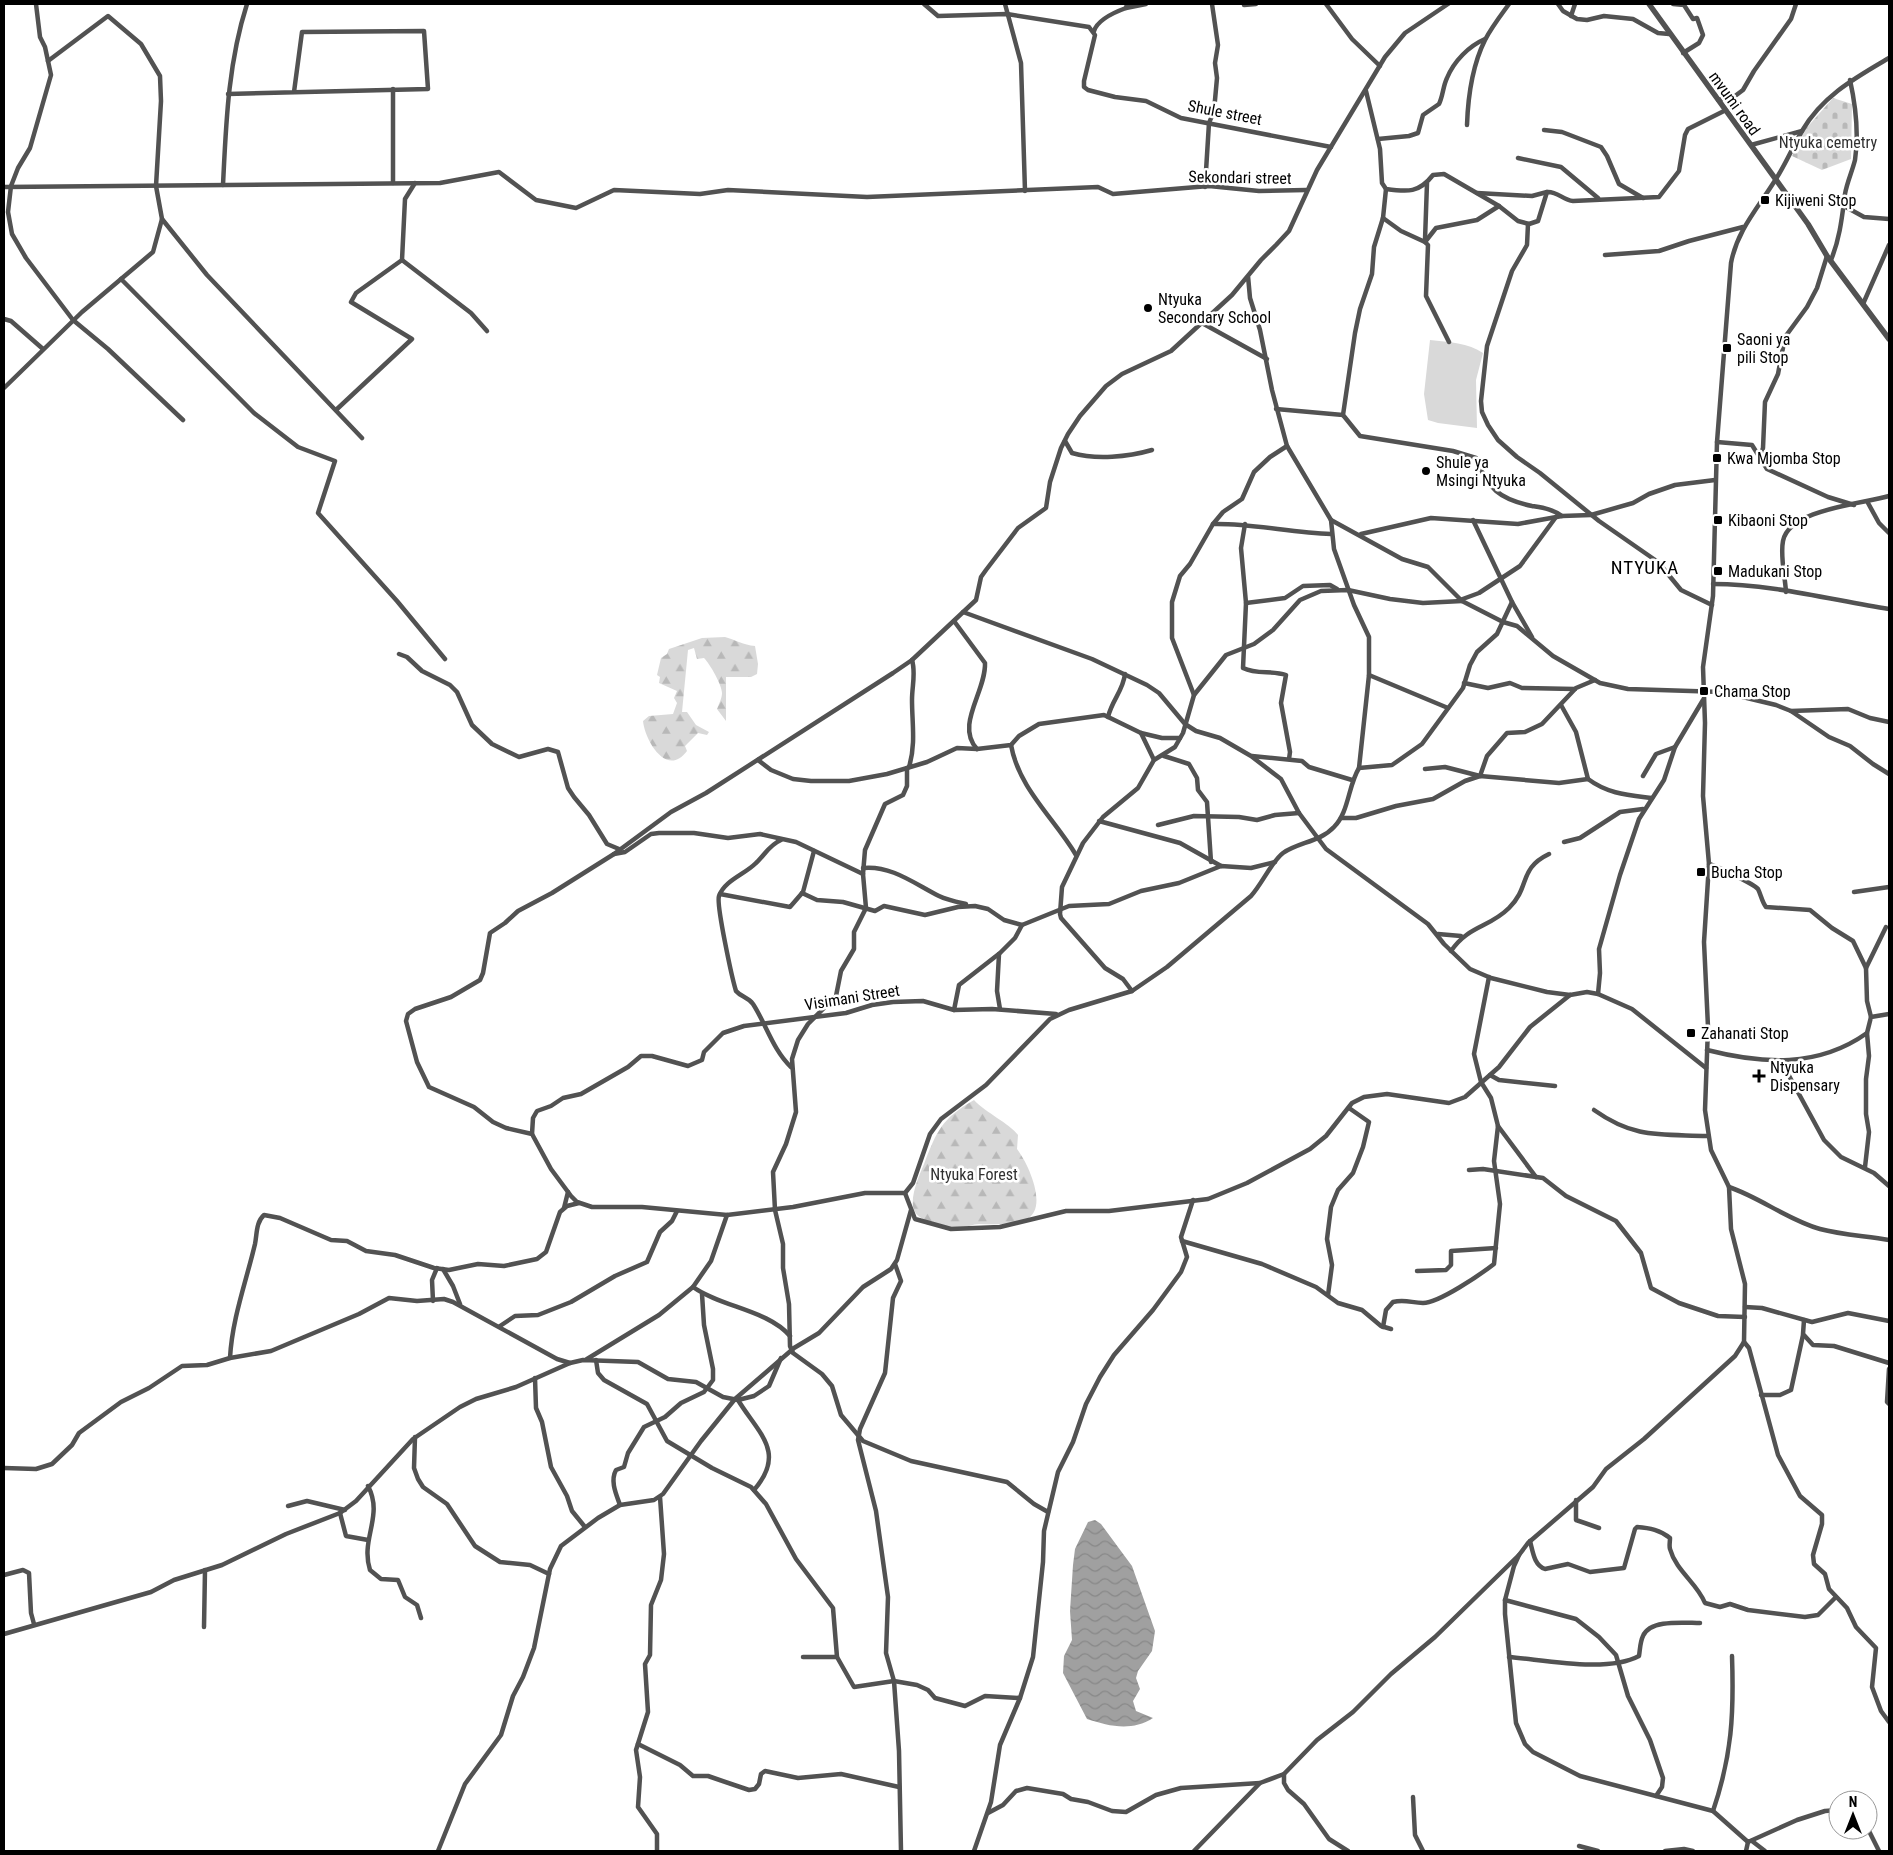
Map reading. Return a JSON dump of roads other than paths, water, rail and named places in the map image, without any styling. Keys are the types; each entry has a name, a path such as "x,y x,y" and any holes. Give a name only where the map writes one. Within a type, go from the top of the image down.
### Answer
{"street":[{"path":"36,4 40,36 45,47 50,75 42,112 30,148 19,165 11,186 9,219 14,240 73,320 108,349 183,420"},
{"path":"224,185 228,94 240,25 247,4"},
{"path":"924,4 938,16 1007,14 1089,28 1094,31 1096,25 1127,6 1146,4"},
{"path":"1005,4 1022,63 1025,191"},
{"path":"1205,187 1209,123 1214,111 1217,78 1215,63 1218,45 1212,4"},
{"path":"1244,5 1256,4"},
{"path":"1326,4 1352,39 1380,66"},
{"path":"1248,276 1250,298 1267,359 1276,409 1287,446 1331,520 1334,549 1348,590 1369,637 1369,676 1359,768 1352,780 1341,818 1333,828 1318,839 1291,848 1275,862 1261,885 1251,896 1167,967 1132,990 1058,1014 1050,1019 986,1085 941,1118 930,1134 914,1183 905,1193 865,1192 775,1210 727,1215 642,1207 592,1207 579,1203 568,1192 546,1162 532,1134 493,1122 474,1107 429,1087 417,1062 406,1017 415,1009 451,997 480,980 490,933 522,909 552,893 614,854 671,812 758,760 828,713 855,699 912,660 954,621 978,597 982,575 1018,528 1046,508 1050,482 1065,440 1080,416 1106,386 1122,374 1171,351 1202,323 1289,231 1306,190 1380,66 1405,33 1448,4"},
{"path":"1467,125 1468,94 1485,39 1508,4"},
{"path":"1558,4 1571,16 1582,20 1604,16 1632,18 1658,32 1669,34"},
{"path":"1571,16 1575,4"},
{"name":"mvumi road","path":"1649,4 1682,53 1808,224 1829,258 1889,339"},
{"path":"1673,4 1684,5 1693,19 1697,18 1703,35 1696,46 1682,53"},
{"path":"1716,100 1735,96 1743,90 1754,71 1788,24 1796,4"},
{"path":"4,388 73,320 152,252 162,219 156,186 161,101 160,76 141,44 108,16 48,61"},
{"path":"228,94 428,88 424,31 302,32 294,92"},
{"name":"Shule street","path":"1094,31 1095,35 1084,81 1086,89 1115,97 1146,101 1181,118 1331,146"},
{"path":"1378,139 1409,136 1418,133 1422,114 1439,104 1451,71 1472,44 1485,39"},
{"path":"988,1814 1003,1805 1016,1791 1024,1788 1063,1794 1071,1799 1088,1802 1112,1811 1126,1812 1156,1795 1181,1788 1260,1784 1284,1774 1317,1740 1353,1712 1391,1674 1435,1637 1530,1541 1593,1487 1606,1469 1644,1439 1734,1356 1744,1342 1745,1307 1743,1277 1730,1229 1729,1187 1711,1150 1704,1110 1707,1050 1704,942 1709,864 1703,796 1705,722 1703,700 1704,646 1712,605 1717,442 1731,263 1734,245 1743,227 1776,181 1802,131 1825,102 1850,80 1889,58"},
{"path":"1760,457 1763,448 1765,402 1778,374 1785,337 1814,294 1839,236 1838,228 1843,220 1857,140 1856,110 1850,80"},
{"path":"393,89 393,183"},
{"path":"1343,415 1355,333 1360,309 1372,274 1374,247 1383,218 1386,189 1382,183 1378,139 1366,91"},
{"path":"1475,193 1532,196 1555,192 1567,201 1660,196 1679,170 1684,135 1688,130 1724,111"},
{"path":"1544,130 1562,132 1601,147 1619,184 1643,198"},
{"path":"1749,146 1802,131"},
{"path":"1518,158 1561,167 1599,199"},
{"name":"Sekondari street","path":"4,187 440,183 499,172 536,200 576,208 614,190 700,194 728,190 868,197 1098,187 1113,194 1205,187 1259,191 1306,190"},
{"path":"1386,189 1412,190 1427,183 1433,174 1444,174 1499,206 1518,221 1528,224 1538,221 1547,192"},
{"path":"402,260 405,199 415,183"},
{"path":"1427,183 1425,242 1428,252 1426,296 1449,342"},
{"path":"1425,242 1436,228 1477,220 1499,206"},
{"path":"1844,206 1864,217 1889,218"},
{"path":"1383,218 1402,232 1425,242"},
{"path":"162,219 207,275 362,438"},
{"path":"1528,224 1526,245 1512,271 1491,332 1484,364 1482,412 1493,434 1511,452 1591,515 1658,562 1681,590 1712,605"},
{"path":"1605,255 1659,251 1743,227"},
{"path":"1863,304 1888,248"},
{"path":"402,260 471,314 486,331"},
{"path":"336,410 412,339 351,302 356,293 402,260"},
{"path":"121,279 254,413 298,447 335,461 318,513 397,600 445,658"},
{"path":"4,319 12,321 43,349"},
{"path":"1202,323 1267,359"},
{"path":"1276,409 1343,415 1360,436 1453,451 1476,458 1493,490 1522,504 1549,509 1562,516"},
{"path":"1065,440 1072,453 1082,455 1126,456 1152,450"},
{"path":"1717,442 1747,443 1752,445 1767,469 1828,498 1854,505"},
{"path":"1194,695 1172,638 1172,602 1180,576 1190,564 1223,512 1242,499 1254,472 1287,446"},
{"path":"1360,534 1431,518 1518,524 1562,516 1591,515 1633,503 1649,494 1675,485 1715,480"},
{"path":"1786,592 1782,546 1785,534 1804,518 1816,513 1889,496"},
{"path":"1868,502 1879,523 1889,533"},
{"path":"1132,990 1123,979 1100,962 1066,924 1060,914 1062,887 1076,855 1099,821 1109,811 1134,793 1154,760 1164,756 1175,747 1186,724 1194,695 1222,658 1244,649 1273,630 1304,597 1321,592 1339,589 1423,603 1461,601 1479,593 1520,566 1556,517"},
{"path":"1331,520 1360,534 1402,559 1428,567 1461,601 1503,622 1517,626 1553,656 1595,680 1606,685 1628,689 1728,692 1791,711 1829,737 1850,746 1889,774"},
{"path":"1473,520 1512,602 1534,641"},
{"path":"1214,524 1245,524 1290,532 1331,534"},
{"path":"1245,524 1241,548 1246,603 1243,668 1251,672 1286,675 1281,703 1290,752 1289,759"},
{"path":"1713,584 1786,592 1889,609"},
{"path":"1246,603 1285,598 1303,586 1330,585 1339,589"},
{"path":"1359,768 1392,765 1416,750 1463,688 1477,652 1497,634 1512,602"},
{"path":"963,612 1056,645 1125,674 1159,693 1186,724 1196,731 1220,738 1251,756 1281,779 1298,813 1326,850 1428,924 1470,969 1489,977 1547,992 1570,995 1587,992 1598,994 1632,1009 1706,1068"},
{"path":"954,621 985,663 979,696 968,726 971,740 977,749"},
{"path":"399,654 407,657 422,671 450,686 458,695 470,723 492,744 520,757 548,749 558,752 568,788 589,815 606,844 619,849"},
{"path":"912,660 914,677 912,699 914,752 908,768 905,792 901,797 888,802 884,806 865,850 863,874 866,908 854,932 856,945 841,971 836,996 816,1016 798,1040 791,1067 796,1110 786,1144 773,1172 775,1210 783,1244 783,1268 789,1304 791,1350 822,1374 832,1386 841,1415 858,1437 884,1452 911,1461 1011,1483 1034,1504 1048,1512"},
{"path":"1108,717 1111,703 1122,688 1125,674"},
{"path":"1369,676 1448,708"},
{"path":"1464,683 1488,688 1510,684 1522,688 1576,688 1595,680"},
{"path":"1480,776 1487,756 1502,737 1510,732 1525,732 1542,724 1576,688"},
{"path":"1598,994 1600,946 1620,875 1644,809 1664,780 1676,746 1703,700"},
{"path":"1561,705 1576,732 1588,779 1602,789 1612,793 1652,798"},
{"path":"1791,711 1848,709 1870,718 1889,722"},
{"path":"758,760 776,773 811,781 849,781 929,762 957,748 977,749 1011,745 1022,734 1039,724 1078,718 1108,717 1141,734 1162,738 1180,738"},
{"path":"1141,734 1154,760"},
{"path":"1011,745 1029,790 1066,838 1076,855"},
{"path":"1643,776 1656,754 1676,746"},
{"path":"1164,756 1189,765 1197,778 1198,790 1206,800 1212,862"},
{"path":"1251,756 1302,761 1309,767 1352,780"},
{"path":"1426,769 1445,767 1480,776 1559,783 1588,779"},
{"path":"1341,818 1356,818 1396,806 1433,799 1465,781 1480,776"},
{"path":"1564,842 1574,841 1588,835 1620,812 1644,809"},
{"path":"1158,825 1190,817 1239,817 1257,820 1275,815 1298,813"},
{"path":"1099,821 1180,843 1221,866 1251,868 1275,862"},
{"path":"614,854 625,852 651,834 659,832 694,833 728,838 757,834 793,841 863,874"},
{"path":"781,840 770,846 754,866 730,881 720,894 718,901 723,936 736,991 746,996 753,1004 773,1042 791,1067"},
{"path":"720,894 790,907 802,893 814,851"},
{"path":"1451,950 1461,936 1504,913 1520,895 1529,867 1536,860 1549,854"},
{"path":"1709,864 1723,869 1731,876 1754,885 1766,907 1814,912 1832,928 1853,941 1866,968 1867,1001 1871,1017 1867,1033 1869,1056 1866,1079 1866,1114 1870,1132 1865,1168"},
{"path":"863,868 874,868 907,878 941,897 988,909 1004,920 1022,925 1071,905 1109,904 1141,891 1179,883 1221,866"},
{"path":"1854,892 1889,887"},
{"path":"802,893 817,900 843,902 878,911 884,906 925,915 969,905"},
{"path":"954,1010 959,985 999,954 1011,942 1022,925"},
{"path":"1866,968 1886,927"},
{"path":"1438,934 1461,936"},
{"path":"999,954 997,991 1000,1010"},
{"path":"1383,1327 1386,1310 1393,1302 1406,1299 1424,1303 1468,1284 1494,1264 1500,1204 1494,1161 1498,1126 1491,1098 1481,1082 1474,1054 1474,1044 1489,977"},
{"path":"905,1193 913,1216 919,1221 960,1229 1012,1226 1040,1216 1066,1211 1109,1211 1208,1199 1293,1160 1326,1136 1352,1103 1364,1097 1388,1094 1449,1103 1465,1097 1490,1075 1512,1051 1530,1027 1570,995"},
{"name":"Visimani Street","path":"532,1134 533,1118 537,1111 551,1106 563,1098 581,1094 641,1056 652,1056 688,1066 702,1060 704,1052 725,1032 762,1022 846,1013 872,1005 907,1001 928,1002 954,1010 1000,1010 1039,1015 1058,1014"},
{"path":"1871,1017 1889,1014"},
{"path":"1707,1050 1741,1058 1781,1062 1797,1061 1837,1050 1867,1033"},
{"path":"1781,1062 1824,1140 1842,1157 1865,1168 1889,1186"},
{"path":"1490,1075 1495,1080 1555,1086"},
{"path":"1328,1295 1332,1265 1327,1239 1331,1207 1338,1190 1353,1172 1363,1147 1369,1122 1349,1108"},
{"path":"1594,1110 1614,1125 1632,1131 1708,1136"},
{"path":"1498,1126 1536,1177"},
{"path":"1469,1170 1543,1178 1566,1196 1616,1220 1641,1253 1651,1288 1679,1303 1718,1316 1745,1317"},
{"path":"1729,1187 1747,1193 1799,1221 1822,1229 1889,1240"},
{"path":"230,1358 231,1342 244,1279 255,1244 258,1223 264,1215 280,1218 331,1240 346,1241 366,1251 395,1255 440,1269 478,1264 504,1266 537,1260 546,1252 568,1192"},
{"path":"974,1851 980,1829 988,1814 998,1751 1020,1698 1033,1657 1043,1562 1044,1531 1059,1468 1073,1442 1093,1389 1114,1354 1179,1276 1187,1257 1182,1241 1183,1227 1193,1200"},
{"path":"563,1209 579,1203"},
{"path":"438,1851 465,1784 500,1735 512,1696 523,1677 534,1648 549,1574 561,1546 585,1527 620,1505 654,1500 660,1497 692,1456 701,1441 737,1399 791,1350 819,1333 863,1287 888,1271 895,1264 912,1210"},
{"path":"500,1326 515,1316 538,1314 571,1302 615,1276 647,1262 660,1232 672,1220 677,1211"},
{"path":"4,1634 34,1624 140,1596 172,1581 206,1570 343,1511 415,1437 471,1401 516,1387 570,1363 593,1356 659,1315 693,1288 712,1261 727,1215"},
{"path":"1182,1241 1262,1264 1316,1287 1338,1303 1354,1306 1362,1310 1383,1327 1391,1329"},
{"path":"1417,1271 1446,1270 1451,1264 1451,1250 1496,1248"},
{"path":"895,1264 901,1281 893,1298 885,1373 858,1437 866,1477 874,1502 888,1600 886,1653 894,1681 899,1751 901,1851"},
{"path":"433,1300 432,1280 440,1269"},
{"path":"440,1269 453,1286 460,1304"},
{"path":"693,1288 702,1294 775,1323 790,1336"},
{"path":"620,1505 614,1488 615,1472 624,1467 628,1452 640,1432 646,1425 666,1416 682,1403 709,1388 714,1375 704,1325 702,1294"},
{"path":"4,1468 46,1468 59,1459 78,1433 121,1402 149,1388 174,1369 188,1365 207,1365 230,1358 271,1352 359,1314 389,1298 444,1299 460,1304 557,1359 570,1363"},
{"path":"1745,1307 1762,1308 1816,1322 1848,1313 1889,1321"},
{"path":"1761,1395 1780,1395 1792,1390 1796,1377 1804,1320"},
{"path":"1803,1334 1813,1345"},
{"path":"1744,1342 1749,1348 1782,1464 1800,1496 1822,1515 1822,1524 1813,1555 1814,1564 1825,1574 1830,1589 1851,1614 1856,1626 1876,1648 1872,1687 1880,1711 1889,1722"},
{"path":"1799,1348 1813,1345 1834,1346 1889,1363"},
{"path":"583,1360 638,1362 668,1379 693,1381 718,1394 737,1399 754,1396 769,1386 782,1358"},
{"path":"596,1360 598,1372 604,1380 646,1403 657,1420 664,1439 712,1468 750,1486 766,1504 796,1559 832,1608 836,1657 854,1687 894,1681 917,1684 928,1690 935,1698 962,1706 969,1706 985,1696 1020,1698"},
{"path":"1889,1369 1887,1402 1889,1404"},
{"path":"535,1378 536,1408 542,1422 551,1467 567,1496 572,1511 585,1527"},
{"path":"737,1399 765,1439 769,1453 767,1471 754,1490"},
{"path":"415,1437 414,1468 423,1488 447,1504 476,1546 500,1562 530,1565 549,1574"},
{"path":"368,1486 374,1497 375,1511 368,1540 368,1561 372,1574 381,1579 398,1580 405,1597 417,1605 421,1618"},
{"path":"657,1851 657,1834 640,1813 638,1805 640,1777 636,1750 648,1712 646,1664 650,1655 651,1606 661,1580 664,1554 660,1497"},
{"path":"1576,1500 1576,1520 1599,1528"},
{"path":"288,1506 307,1502 343,1511"},
{"path":"343,1511 346,1536 368,1540"},
{"path":"1530,1541 1535,1562 1545,1570 1568,1564 1590,1572 1624,1568 1635,1529 1637,1527 1651,1528 1663,1532 1670,1538 1669,1547 1677,1565 1702,1596 1705,1604 1720,1607 1730,1604 1748,1610 1805,1617 1818,1614 1836,1597"},
{"path":"1518,1555 1505,1600 1516,1723 1525,1744 1533,1752 1580,1776 1713,1811 1750,1842 1765,1851"},
{"path":"4,1574 23,1570 29,1573 31,1613 34,1624"},
{"path":"204,1627 206,1570"},
{"path":"1505,1600 1576,1619 1599,1637 1616,1655 1628,1696 1650,1740 1663,1778 1662,1787 1656,1796"},
{"path":"1509,1657 1589,1663 1618,1663 1639,1656 1642,1636 1647,1630 1657,1625 1700,1623"},
{"path":"1713,1811 1725,1777 1733,1721 1732,1656"},
{"path":"803,1657 836,1657"},
{"path":"638,1744 680,1765 693,1776 708,1776 749,1790 755,1789 759,1784 761,1774 765,1771 798,1778 841,1774 899,1787"},
{"path":"1284,1774 1286,1788 1304,1804 1329,1839 1348,1851"},
{"path":"1194,1851 1260,1784"},
{"path":"1412,1797 1415,1835 1423,1851"},
{"path":"1746,1851 1750,1842 1797,1820 1828,1812"},
{"path":"1578,1846 1598,1851"},
{"path":"1665,1851 1690,1849 1693,1851"}],"water":[{"path":"1095,1520 1101,1524 1132,1566 1155,1631 1152,1651 1138,1671 1136,1678 1140,1689 1133,1701 1136,1711 1153,1718 1136,1725 1120,1726 1087,1719 1063,1673 1064,1656 1072,1640 1070,1611 1075,1549 1088,1522"}],"place":[{"name":"Kijiweni Stop","path":"1765,200"},
{"name":"Ntyuka Secondary School","path":"1148,308"},
{"name":"Saoni ya pili Stop","path":"1727,348"},
{"name":"Kwa Mjomba Stop","path":"1717,458"},
{"name":"Shule ya Msingi Ntyuka","path":"1426,471"},
{"name":"Kibaoni Stop","path":"1718,520"},
{"name":"Madukani Stop","path":"1718,571"},
{"name":"Chama Stop","path":"1704,691"},
{"name":"Bucha Stop","path":"1701,872"},
{"name":"Zahanati Stop","path":"1691,1033"},
{"name":"Ntyuka Dispensary","path":"1759,1076"}],"district":[{"name":"NTYUKA","path":"1645,567"}],"park label":[{"name":"Ntyuka cemetry","path":"1828,142"},
{"name":"Ntyuka Forest","path":"974,1174"}]}
